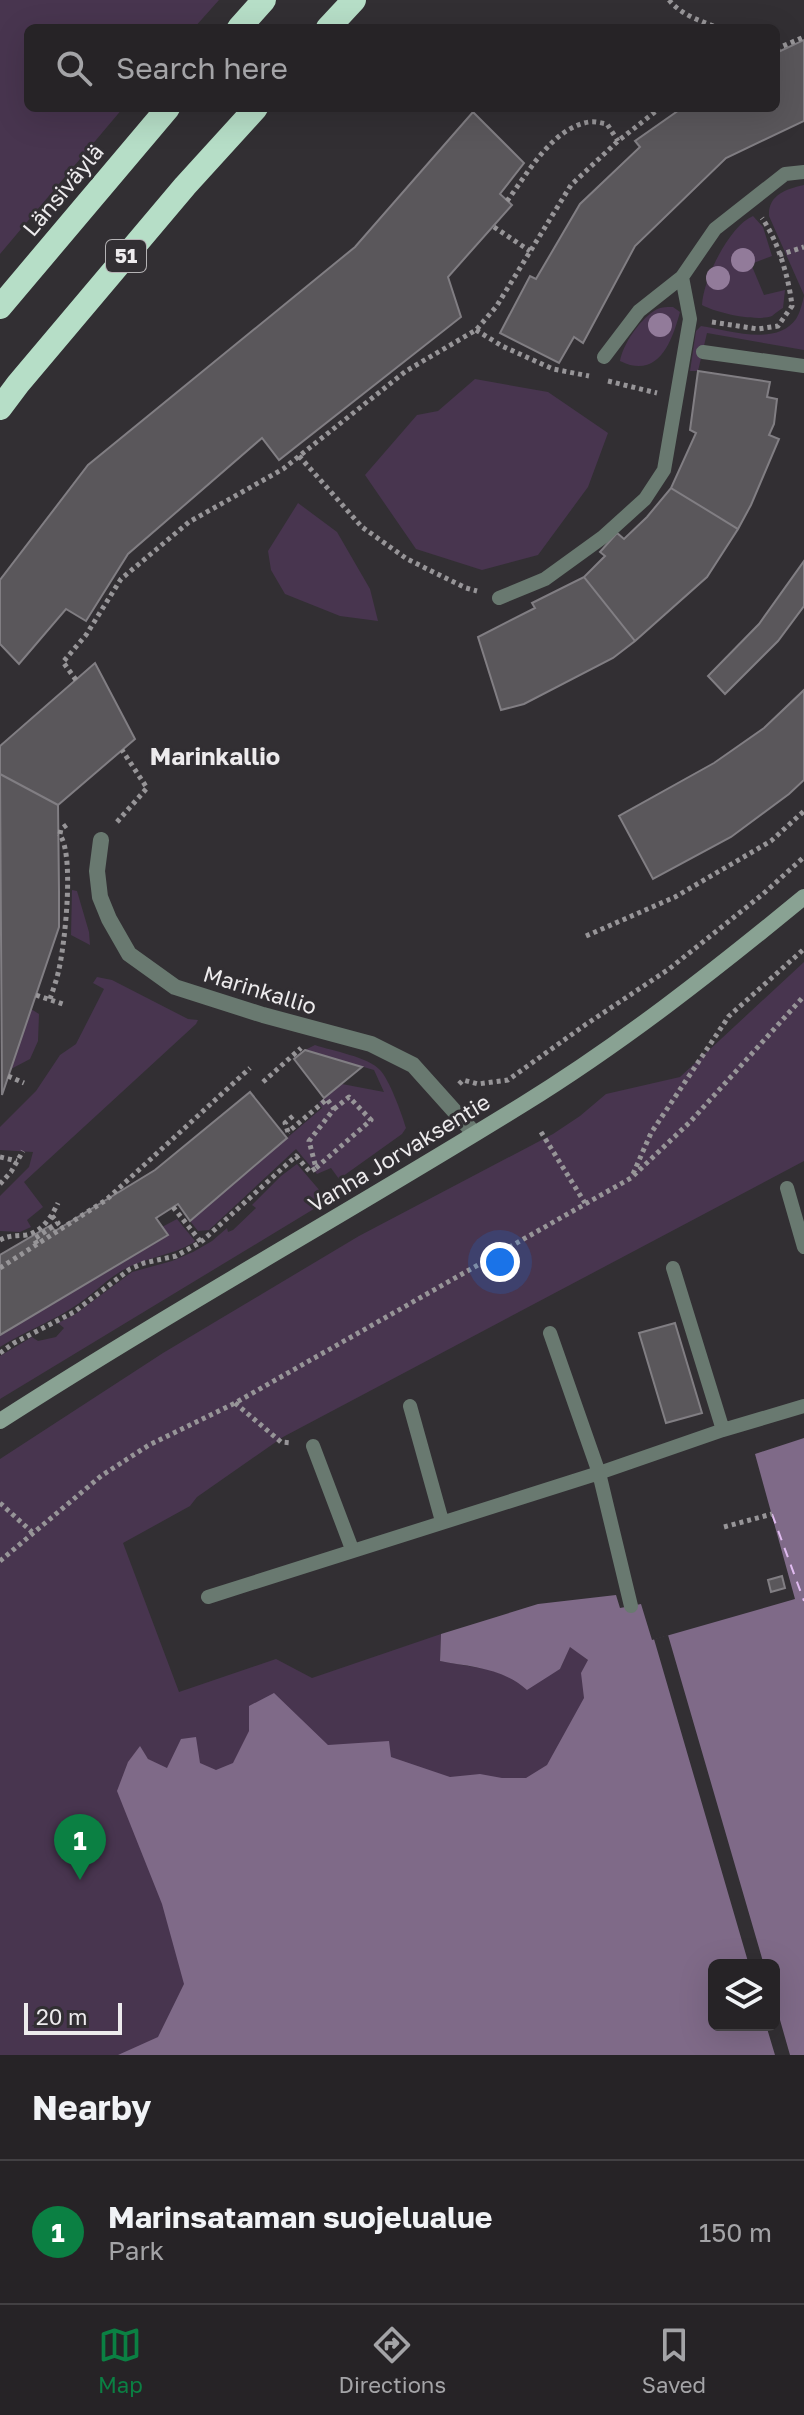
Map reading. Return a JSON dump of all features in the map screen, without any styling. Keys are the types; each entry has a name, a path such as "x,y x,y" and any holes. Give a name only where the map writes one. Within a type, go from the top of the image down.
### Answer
{"highway":[{"path":"243,24 264,0"},
{"path":"332,24 354,0"},
{"name":"Länsiväylä","path":"0,307 165,112"},
{"name":"51","path":"0,408 185,186 252,112"}],"main road":[{"name":"Vanha Jorvaksentie","path":"0,1421 96,1360 523,1104 670,1004 804,897"}],"street":[{"name":"Marinkallio","path":"101,840 97,871 100,897 129,954 175,987 371,1044 413,1065 474,1133"}],"lane":[{"path":"604,357 639,311 682,277 715,229 785,174 804,172"},
{"path":"499,598 545,579 603,537 645,499 664,470 690,319 682,277"},
{"path":"703,352 804,366"},
{"path":"787,1188 804,1247"},
{"path":"673,1268 723,1430"},
{"path":"550,1333 599,1473 631,1606"},
{"path":"410,1406 442,1521"},
{"path":"208,1597 804,1406"},
{"path":"313,1446 352,1549"}],"path":[{"path":"669,0 694,19 707,24"},
{"path":"780,47 804,37"},
{"path":"76,680 63,662 86,635 121,579 189,522 283,469 406,371 476,330 496,307 571,185 655,112"},
{"path":"507,201 548,148 567,129 591,121 607,124 618,141"},
{"path":"690,319 758,329 778,326 792,306 791,288 765,221 748,201"},
{"path":"494,227 530,251"},
{"path":"779,255 804,247"},
{"path":"476,330 502,346 553,369 677,398"},
{"path":"299,456 362,527 407,559 466,588 499,598"},
{"path":"101,840 147,788 122,750"},
{"path":"586,936 675,897 771,841 804,811"},
{"path":"50,999 65,932 63,891 67,847 60,834 68,824"},
{"path":"443,1096 463,1080 478,1084 508,1080 669,969 804,857"},
{"path":"631,1178 651,1133 736,1008 804,949"},
{"path":"36,995 63,1004"},
{"path":"0,1561 101,1476 149,1445 235,1403 631,1178 690,1122 804,996"},
{"path":"263,1082 320,1031"},
{"path":"0,1268 106,1200 250,1068"},
{"path":"8,1076 24,1083"},
{"path":"0,1353 74,1312 130,1269 176,1256 201,1242 296,1156 310,1172 316,1168 371,1120 349,1097 334,1109 309,1141 316,1168"},
{"path":"293,1116 285,1123 288,1132 327,1099 334,1109"},
{"path":"541,1132 585,1203"},
{"path":"0,1184 23,1151"},
{"path":"0,1157 17,1161"},
{"path":"0,1240 7,1236 31,1234 52,1216 58,1203"},
{"path":"173,1207 201,1242"},
{"path":"37,1244 34,1239 58,1223 52,1216"},
{"path":"235,1403 281,1442 313,1446"},
{"path":"0,1503 32,1532"},
{"path":"724,1527 772,1514"}],"shaded area":[{"path":"0,0 219,0 198,24 24,24 24,112 120,112 0,254"},
{"path":"804,185 804,295 769,216 769,209 775,198 785,191"},
{"path":"753,216 763,227 772,256 751,264 764,295 785,290 783,308 765,318 727,314 702,305 707,282 719,255 735,231"},
{"path":"804,296 804,350 707,333 698,371 690,371 696,331 701,326 738,333 764,335 777,332 796,319"},
{"path":"673,307 680,312 673,335 661,355 644,366 620,361 628,340 648,315 658,309"},
{"path":"475,379 548,392 608,433 588,487 538,555 482,570 416,549 365,475 417,415 438,411"},
{"path":"298,503 337,532 370,589 378,621 340,616 285,594 271,570 268,551"},
{"path":"72,890 77,891 90,945 71,935"},
{"path":"804,962 804,1161 283,1437 197,1497 190,1506 123,1543 179,1692 276,1659 312,1678 441,1634 440,1661 491,1670 516,1680 535,1683 560,1669 570,1646 588,1660 609,1668 562,1809 160,1777 139,1746 228,2055 0,2055 0,1459 163,1353 359,1236 553,1134 606,1094 680,1077"},
{"path":"97,977 112,980 188,1019 198,1020 24,1182 43,1207 27,1220 31,1227 20,1232 0,1231 0,1196 29,1167 33,1152 0,1150 0,1127 36,1091 60,1055 76,1044 104,989 93,983"},
{"path":"31,1009 39,1014 38,1041 30,1059 11,1069"},
{"path":"315,1045 375,1065 391,1089 406,1128 339,1179 331,1168 317,1174 296,1149 209,1230 198,1231 190,1221 322,1108 319,1102 342,1084 384,1092 374,1070 305,1050"},
{"path":"297,1164 321,1192 322,1204 0,1399 0,1356 32,1337 38,1341 56,1337 64,1328 58,1323 74,1315 132,1272 172,1261 212,1241 227,1228 228,1232 233,1230 256,1208 252,1205"},
{"path":"177,1219 195,1241 193,1243 123,1270 69,1310 0,1347 0,1335 167,1236 162,1227"},
{"path":"804,1438 804,2055 118,2055 158,2037 184,1984 162,1904 117,1791 128,1762 140,1746 148,1759 167,1768 181,1739 196,1737 200,1763 216,1770 233,1763 249,1731 249,1706 274,1693 328,1745 389,1741 391,1757 450,1777 480,1774 526,1778 547,1765 584,1698 581,1673 588,1660 570,1647 560,1669 527,1690 497,1673 440,1661 441,1634 538,1604 616,1595 620,1608 641,1604 652,1640 795,1599 755,1454"}],"pier":[{"path":"668,1635 762,1959 747,1959 654,1639"},
{"path":"780,2020 790,2055 775,2055 768,2031 780,2031"}],"building":[{"path":"804,40 804,121 726,158 635,246 583,343 574,337 559,363 500,333 530,276 536,279 580,204 640,147 635,141 676,112 780,112 780,51"},
{"path":"473,112 524,163 500,194 512,205 448,277 461,317 279,460 262,438 128,554 86,621 66,609 19,664 0,644 0,580 88,465 355,247"},
{"path":"698,371 770,382 767,397 777,399 774,424 769,435 779,439 738,529 671,488 696,433 690,430"},
{"path":"671,488 738,529 707,577 635,641 584,577 605,556 600,552 617,533 624,539"},
{"path":"804,561 804,606 778,641 725,694 708,676 759,624"},
{"path":"584,577 635,641 613,658 524,704 501,710 478,637 535,608 532,603"},
{"path":"95,663 135,739 58,805 0,774 0,746"},
{"path":"804,690 804,780 731,837 653,879 619,816 714,763 764,728"},
{"path":"0,774 58,805 59,891 59,927 2,1095"},
{"path":"305,1050 362,1067 324,1098 294,1059"},
{"path":"250,1092 287,1138 190,1221 178,1204 156,1218 168,1235 0,1335 0,1255 51,1225 55,1231 155,1170"},
{"path":"675,1323 702,1413 666,1423 639,1333"},
{"path":"782,1576 785,1588 771,1592 768,1580"}],"ferry route":[{"path":"772,1514 804,1601"}],"place":[{"name":"Marinsataman suojelualue","path":"80,1880"}],"district":[{"name":"Marinkallio","path":"215,757"}]}
